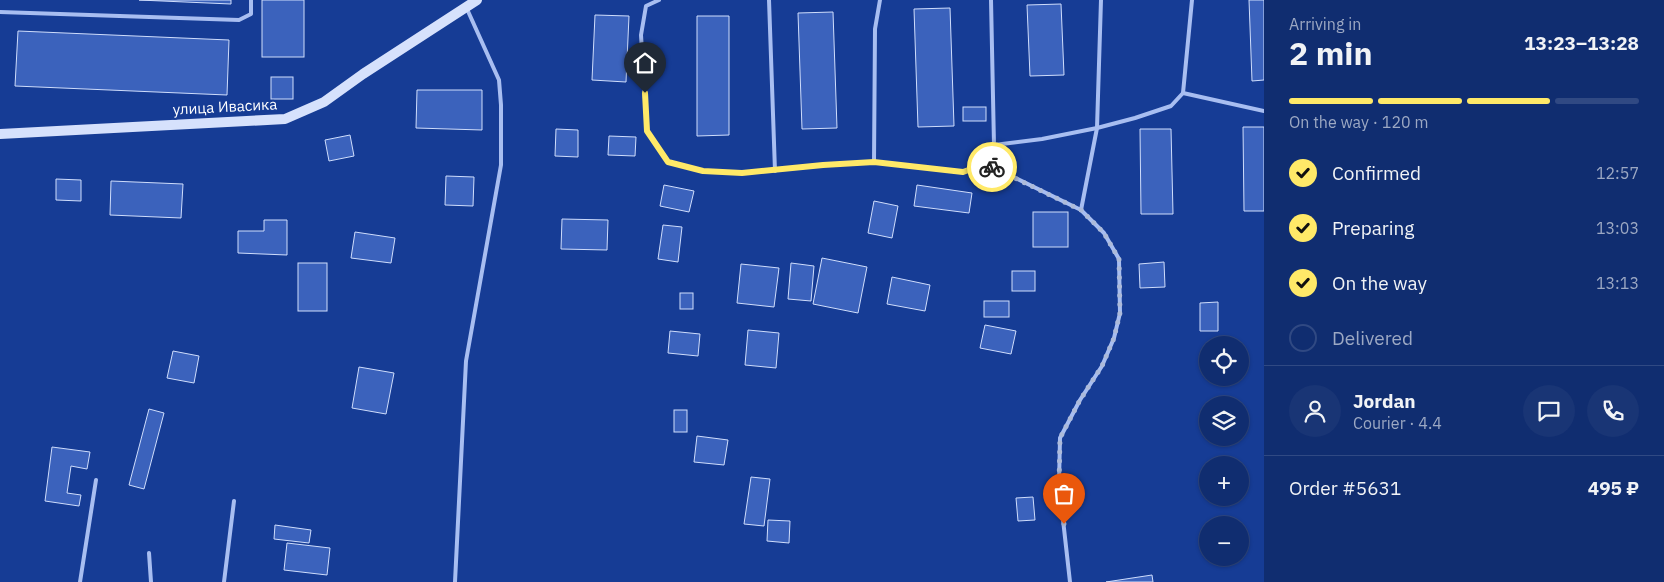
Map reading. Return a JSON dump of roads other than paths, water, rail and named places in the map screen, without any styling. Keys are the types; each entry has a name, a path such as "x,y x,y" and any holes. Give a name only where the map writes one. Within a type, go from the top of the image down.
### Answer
{"main road":[{"name":"улица Ивасика","path":"0,134 285,119 324,102 363,74 477,0"}],"lane":[{"path":"0,12 238,20 251,14 251,0"},
{"path":"659,0 646,6 641,35 647,131 668,162 703,171 742,173 874,162 963,172 985,164 994,145 990,0"},
{"path":"769,0 775,171"},
{"path":"874,162 875,29 880,0"},
{"path":"1081,210 1097,128 1101,0"},
{"path":"994,145 1042,139 1097,128 1171,106 1183,93 1192,0"},
{"path":"455,582 466,362 501,165 499,80 466,6"},
{"path":"1183,93 1264,111"},
{"path":"985,164 1081,210 1104,233 1119,259 1120,313 1114,338 1102,366 1080,400 1060,438 1059,484 1070,582"},
{"path":"80,582 96,480"},
{"path":"224,582 234,501"},
{"path":"149,553 151,582"}]}
